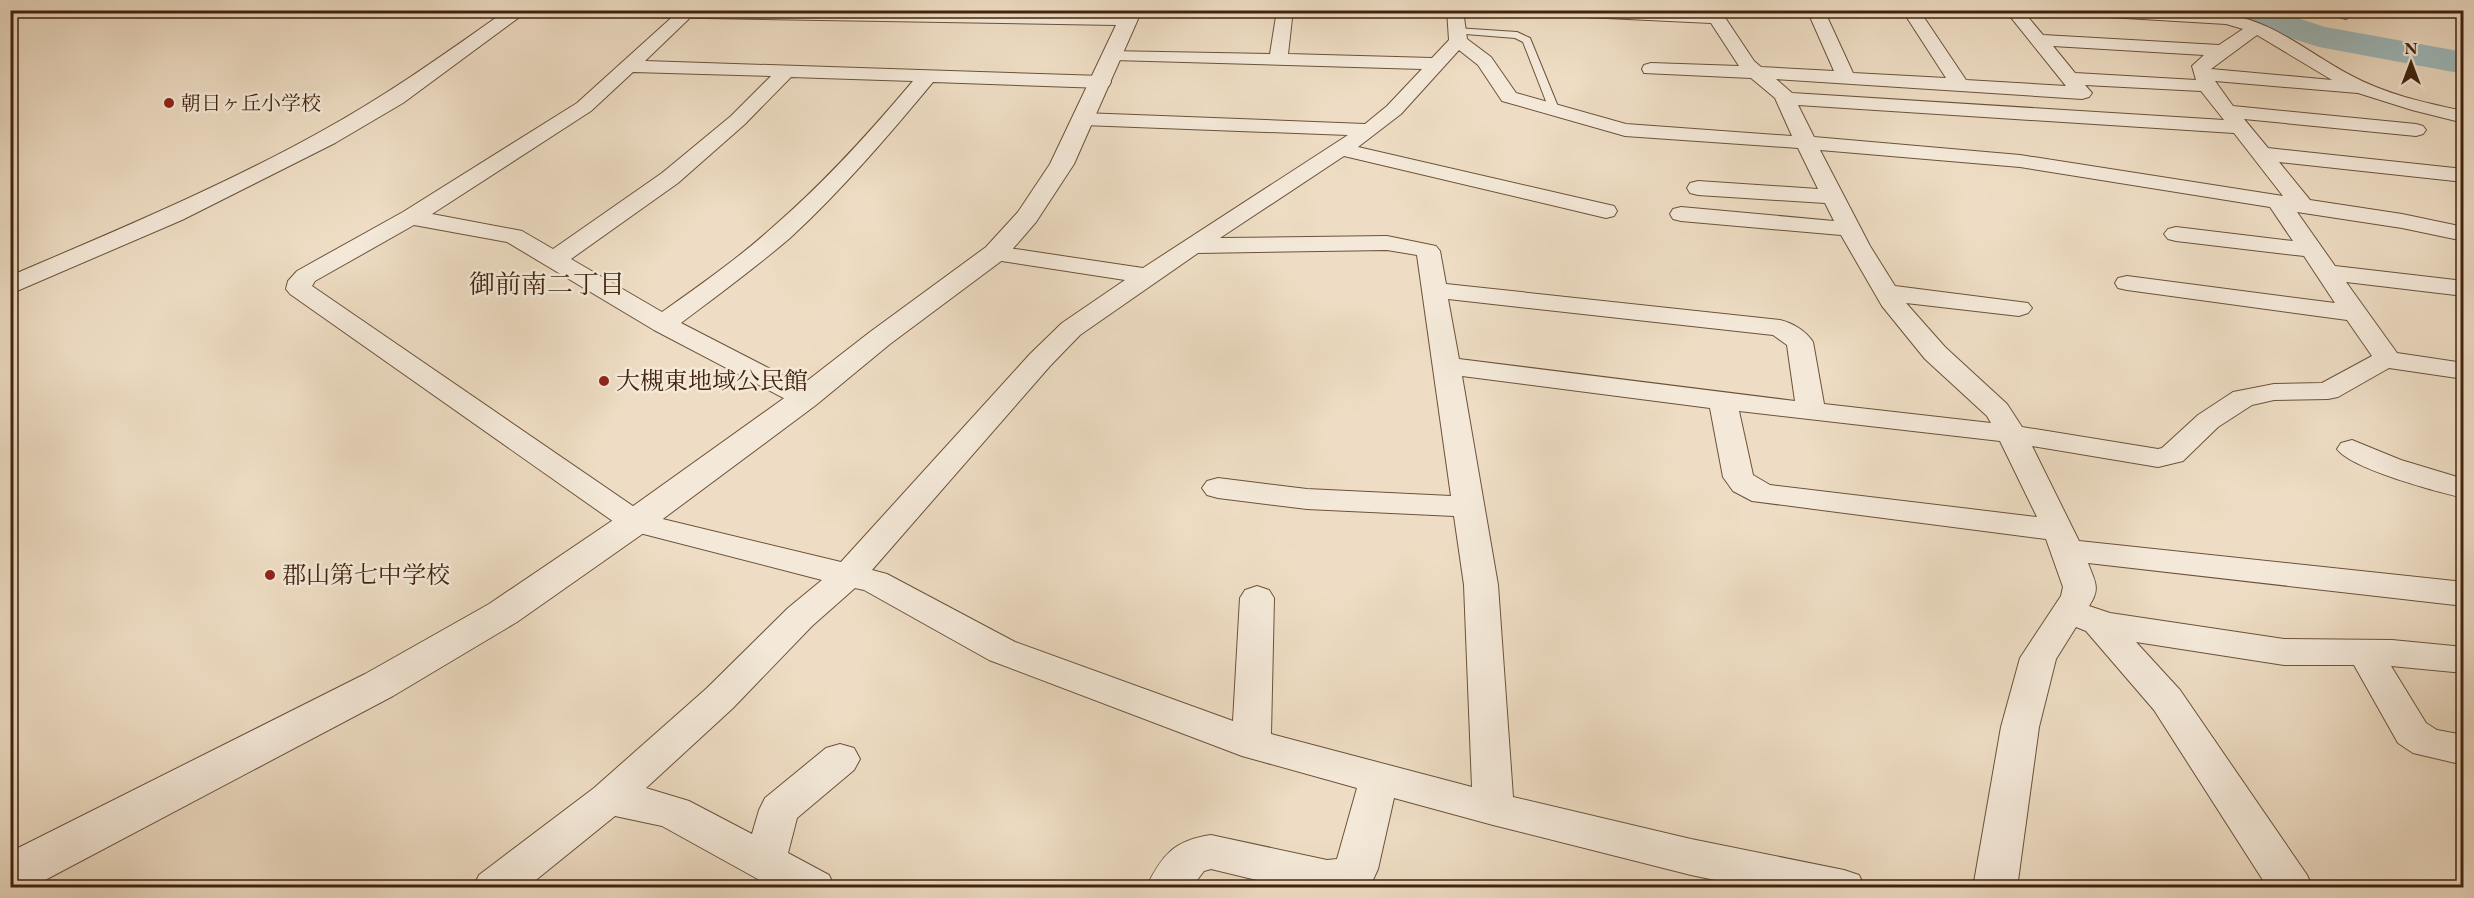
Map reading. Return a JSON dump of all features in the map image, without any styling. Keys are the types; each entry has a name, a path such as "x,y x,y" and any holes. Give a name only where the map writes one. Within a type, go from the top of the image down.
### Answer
{"street":[{"path":"10,270 147,210 300,135 367,97 495,10"},
{"path":"10,286 173,215 327,138 394,98 520,10"},
{"path":"10,875 379,685 503,612 636,522 805,398 880,338 995,253 1027,218 1049,188 1108,69 1131,15 581,10"},
{"path":"1278,59 1285,10"},
{"path":"1544,10 1713,14 1744,62 1785,98 1849,229 1887,293 1910,325 1935,353 1997,410 2013,434 2063,540 2080,587 2078,597 2084,618 2167,700 2292,888"},
{"path":"1815,10 1846,78"},
{"path":"1910,10 1960,85"},
{"path":"1651,69 1846,78 2082,93 2013,10"},
{"path":"2075,10 2227,19 2256,28 2347,81 2366,89 2463,117"},
{"path":"689,12 584,107 411,217 306,276 300,281 299,289 636,522 875,582 1002,651 1251,743 1493,809 1691,858 1844,888"},
{"path":"494,888 608,799 720,698 800,617 850,574 1040,360 1071,329 1192,246 1370,130 1394,110 1438,64 1456,27 1482,58 1509,97 1625,130 2020,161 2403,221 2463,234"},
{"path":"2256,28 2201,66 2205,80 2261,154 2292,205 2312,250 2388,360"},
{"path":"2037,40 2222,51"},
{"path":"630,66 926,78 1108,69 1200,72 1206,57 1438,64"},
{"path":"555,259 670,178 738,120 786,72"},
{"path":"663,324 782,232 855,160 926,78"},
{"path":"2069,78 2205,80 2366,89"},
{"path":"1785,98 2416,130"},
{"path":"1083,119 1370,130"},
{"path":"1341,149 1606,210"},
{"path":"2261,154 2463,176"},
{"path":"1698,188 1834,198"},
{"path":"1681,214 1849,229"},
{"path":"411,217 505,233 555,259 663,324 805,398"},
{"path":"2176,234 2312,250"},
{"path":"1192,246 1355,243 1410,246 1428,251 1481,585 1493,809"},
{"path":"995,253 1147,276"},
{"path":"2327,272 2463,290"},
{"path":"2127,283 2355,313"},
{"path":"1434,290 1780,328 1800,342 1811,409"},
{"path":"1887,293 2019,308"},
{"path":"1447,366 1723,401 1811,409 2013,434 2163,458 2172,455 2208,421 2243,398 2274,392 2328,391 2377,363 2388,360 2463,371"},
{"path":"1723,401 1738,477 1744,484 1763,494 2063,540 2463,594"},
{"path":"2352,449 2390,466 2463,489"},
{"path":"1218,488 1307,499 1469,507"},
{"path":"1251,743 1257,598"},
{"path":"2084,618 2284,652 2364,652 2463,660"},
{"path":"1995,888 2020,727 2038,658 2084,618"},
{"path":"2364,652 2412,733 2427,743 2463,750"},
{"path":"763,860 769,849 779,810 840,759"},
{"path":"1167,888 1189,857 1211,852 1328,878 1339,878 1348,874 1358,868 1379,778"},
{"path":"608,799 648,805 675,813 814,888"}],"lane":[{"path":"1456,27 1517,35 1527,40 1554,109"}],"waterway":[{"path":"2237,10 2319,36 2464,63"}],"place":[{"name":"朝日ヶ丘小学校","path":"169,103"},
{"name":"大槻東地域公民館","path":"604,381"},
{"name":"郡山第七中学校","path":"270,575"}],"district":[{"name":"御前南二丁目","path":"547,284"}]}
